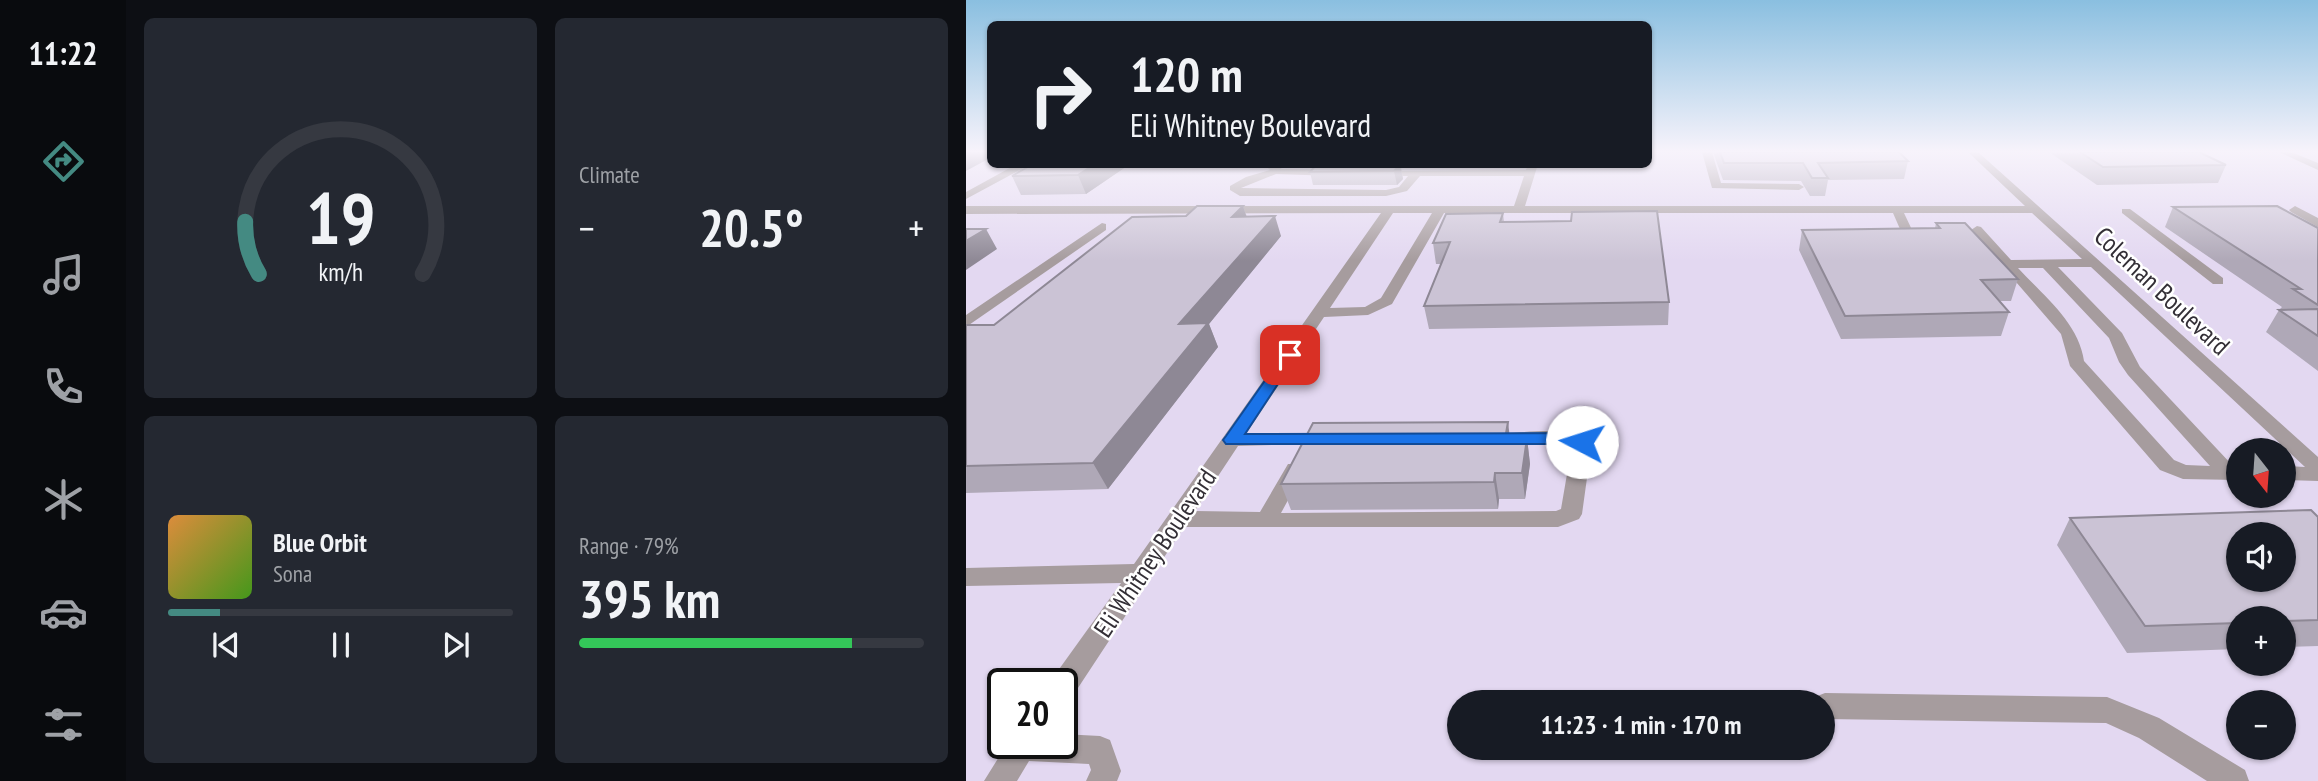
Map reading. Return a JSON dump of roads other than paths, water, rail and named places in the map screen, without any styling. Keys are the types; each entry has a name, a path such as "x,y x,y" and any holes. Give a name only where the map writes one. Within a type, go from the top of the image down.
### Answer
{"street":[{"path":"1234,188 1236,191 1386,193 1403,188"},
{"path":"1518,210 1525,188"},
{"name":"Coleman Boulevard","path":"2013,188 2315,465"},
{"path":"1872,236 1907,232 1897,209"},
{"path":"966,210 2036,209"},
{"path":"966,322 1108,227 1127,210"},
{"path":"1188,227 1210,210"},
{"name":"Eli Whitney Boulevard","path":"1076,668 1389,210"},
{"path":"1319,313 1368,311 1387,300 1440,210"},
{"path":"2295,210 2318,223"},
{"path":"2126,211 2218,281"},
{"path":"1978,230 2068,332 2074,344 2076,362 2158,458 2183,472 2226,473"},
{"path":"2006,264 2096,263"},
{"path":"2048,265 2116,336 2127,362 2134,371 2226,466"},
{"path":"1266,521 1312,439"},
{"path":"1232,440 1352,439"},
{"path":"1178,519 1558,519 1571,514 1582,442 1573,439 1482,439"},
{"path":"2296,470 2315,465"},
{"path":"966,577 1141,573"},
{"path":"1835,706 2107,710 2149,728 2234,781"},
{"path":"1078,749 1100,750 1106,771 1101,781"},
{"path":"999,781 1014,759"}]}
